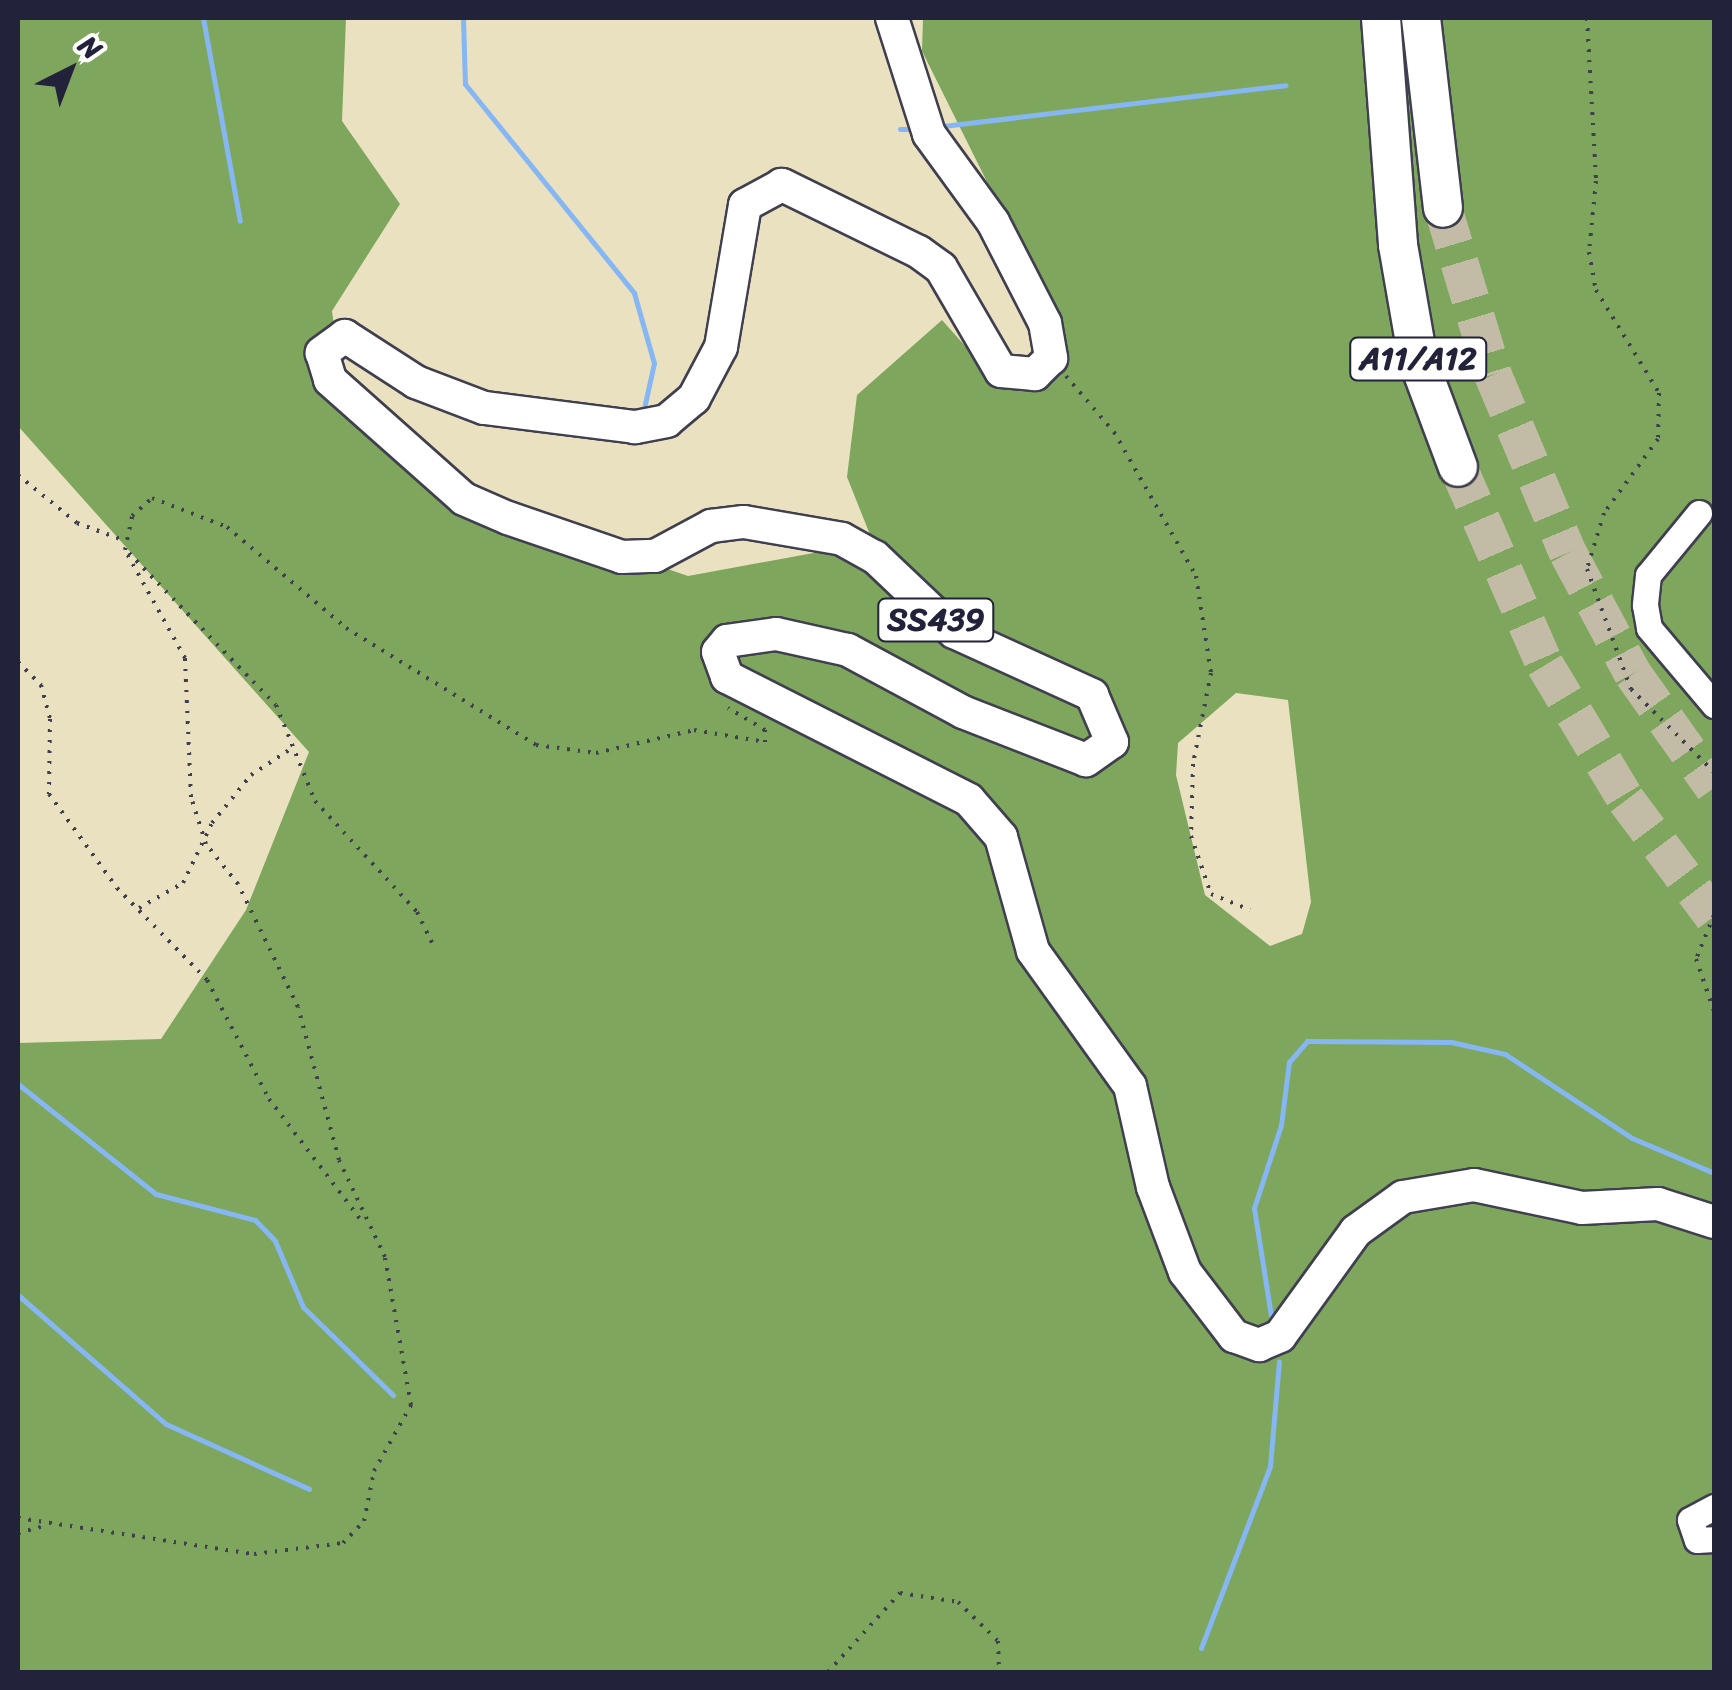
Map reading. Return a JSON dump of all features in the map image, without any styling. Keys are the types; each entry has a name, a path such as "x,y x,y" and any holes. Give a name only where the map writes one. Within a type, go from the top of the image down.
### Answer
{"highway":[{"name":"A11/A12","path":"1381,18 1398,246 1418,360 1458,467"},
{"path":"1422,18 1443,208"}],"main road":[{"path":"892,18 929,134 1021,273 1051,358"},
{"name":"SS439","path":"741,685 718,652 726,642 776,634 848,650 1062,756 1086,760 1112,742 1092,695 954,632 875,557 842,539 744,522 711,526 655,556 622,557 464,498 330,380 326,345 356,338 416,382 484,408 635,427 667,421 694,398 721,347 745,205 782,185 940,268 1002,372 1035,374 1051,358"},
{"path":"741,685 969,800 993,827 1034,951 1130,1086 1152,1187 1186,1272 1219,1325 1246,1344 1280,1336 1356,1230 1403,1197 1474,1185 1582,1208 1658,1204 1714,1222"}],"street":[{"path":"1699,512 1648,575 1645,604 1649,628 1714,705"},
{"path":"1714,1508 1690,1520 1697,1540 1714,1540"}],"path":[{"path":"1587,18 1596,181 1588,252 1596,290 1658,393 1658,438 1604,513 1587,569 1631,689 1714,772"},
{"path":"1051,358 1114,432 1196,576 1211,673 1193,764 1191,836 1210,894 1250,910"},
{"path":"18,476 77,523 123,540"},
{"path":"366,1228 308,1069 292,992 238,884 206,844 191,797 184,658 125,550 123,540 132,516 152,498 227,526 346,628 536,745 596,752 694,730 765,742 765,730 724,703 741,685"},
{"path":"125,550 276,706 290,749 316,801 417,912 434,947"},
{"path":"18,662 41,685 50,719 49,794 139,908 207,980 269,1099 385,1257 413,1386 353,1537 254,1554 18,1518"},
{"path":"139,908 183,883 251,774 290,749"},
{"path":"1714,916 1696,959 1714,1011"},
{"path":"18,1533 50,1525"},
{"path":"828,1672 900,1593 958,1602 998,1641 999,1672"}],"green space":[{"path":"18,18 346,18 342,121 400,204 332,311 342,387 464,499 688,576 873,542 847,477 857,395 942,320 998,383 1042,384 1065,339 922,51 923,18 1714,18 1714,1672 18,1672 18,1043 161,1039 246,910 309,752 18,426","holes":["1236,693 1288,700 1311,902 1302,934 1270,946 1205,895 1176,775 1178,743"]}],"waterway":[{"path":"203,18 240,221"},
{"path":"463,18 465,84 634,293 654,363 643,413"},
{"path":"943,126 1286,85"},
{"path":"900,129 910,129"},
{"path":"1272,1322 1254,1208 1281,1125 1289,1062 1307,1041 1451,1042 1505,1054 1632,1138 1714,1173"},
{"path":"18,1084 156,1194 255,1220 275,1241 303,1307 393,1395"},
{"path":"18,1295 166,1424 309,1489"},
{"path":"1201,1648 1270,1466 1279,1361"}],"tunnel":[{"path":"1443,208 1493,375 1568,553 1633,674 1714,788"},
{"path":"1458,467 1545,665 1626,800 1714,917"}]}
